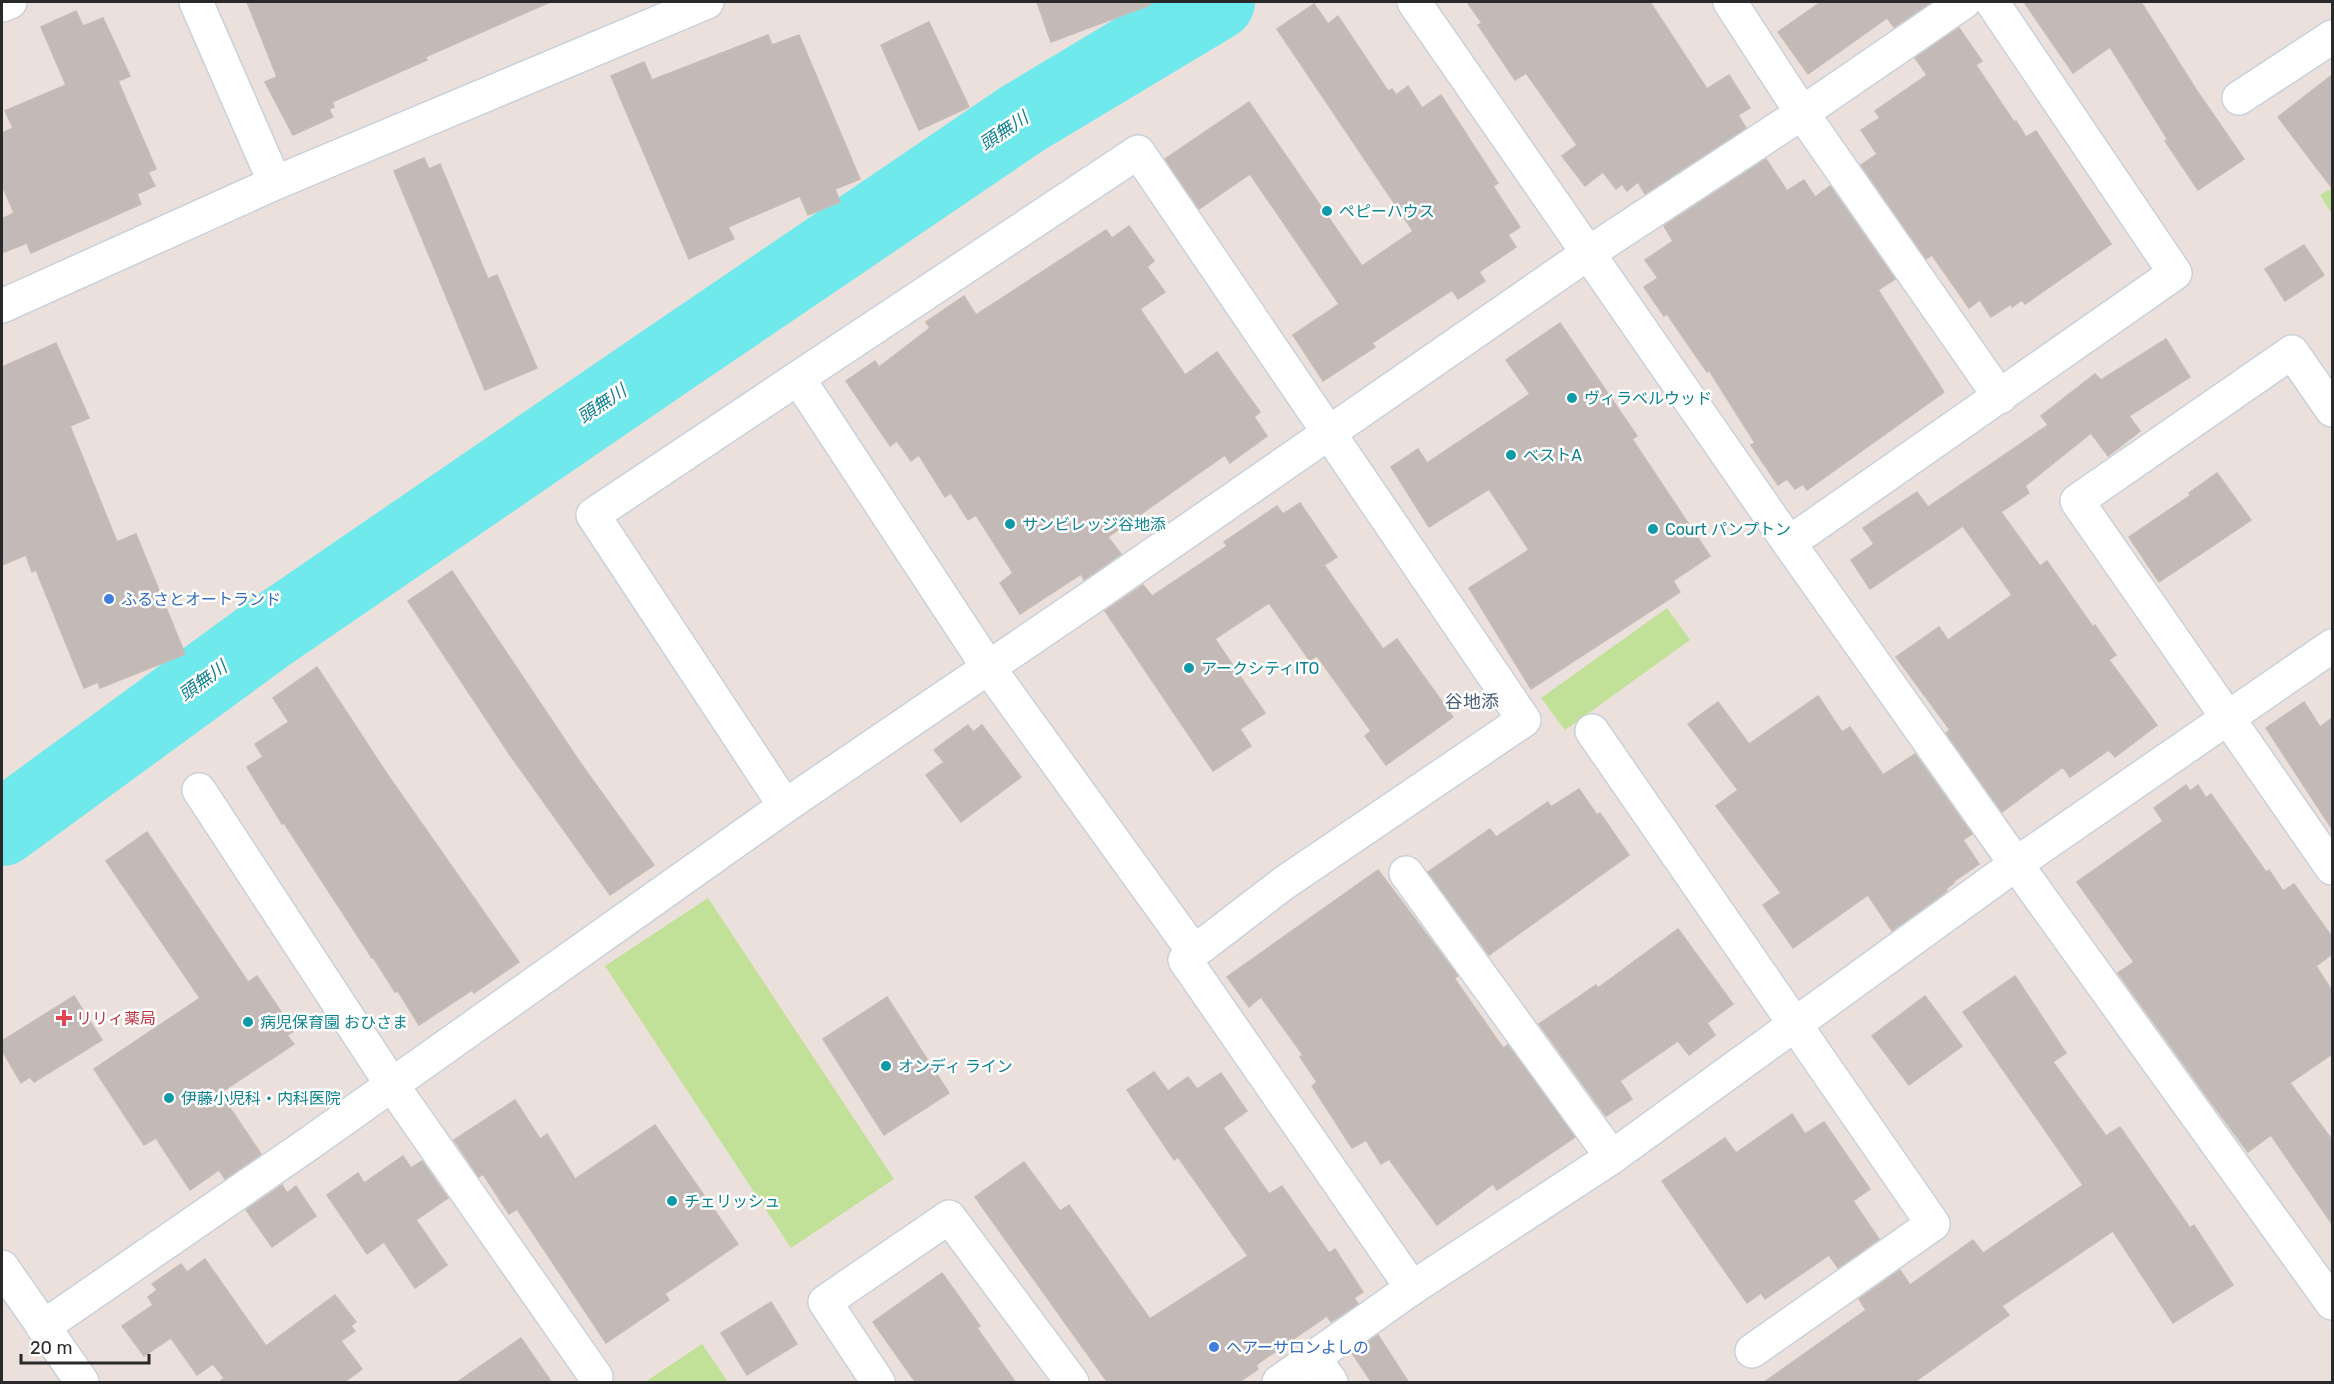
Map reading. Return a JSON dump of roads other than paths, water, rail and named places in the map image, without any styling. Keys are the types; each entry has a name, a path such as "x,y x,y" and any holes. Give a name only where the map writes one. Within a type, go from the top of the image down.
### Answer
{"street":[{"path":"2,5 10,2"},
{"path":"196,2 274,183"},
{"path":"2,306 274,183 707,2"},
{"path":"1414,2 1789,543 2016,864 2332,1303"},
{"path":"1730,2 1802,113 2000,397"},
{"path":"43,1327 392,1085 785,806 1092,597 1587,254 1802,113 1964,2"},
{"path":"1789,543 2175,273 1992,2"},
{"path":"2239,98 2332,37"},
{"path":"785,806 593,515 1138,152 1524,720 1284,883 1185,960 1412,1288"},
{"path":"2332,410 2292,351 2077,501 2332,868"},
{"path":"798,378 988,667 1194,952"},
{"path":"1279,1383 1322,1370 1412,1288 1612,1157 2016,864 2332,646"},
{"path":"1592,731 1933,1224 1752,1351"},
{"path":"199,790 392,1085 596,1377"},
{"path":"1406,873 1612,1157"},
{"path":"878,1383 825,1302 949,1217 1072,1383"},
{"path":"2,1267 82,1383"}],"waterway":[{"name":"頭無川","path":"2,828 266,635 657,367 1022,119 1217,2"}],"place":[{"name":"ペピーハウス","path":"1327,211"},
{"name":"ヴィラベルウッド","path":"1572,398"},
{"name":"ベストA","path":"1511,455"},
{"name":"サンビレッジ谷地添","path":"1010,524"},
{"name":"Court パンプトン","path":"1653,529"},
{"name":"ふるさとオートランド","path":"109,599"},
{"name":"アークシティITO","path":"1189,668"},
{"name":"リリィ薬局","path":"64,1018"},
{"name":"病児保育園 おひさま","path":"248,1022"},
{"name":"オンディ ライン","path":"886,1066"},
{"name":"伊藤小児科・内科医院","path":"169,1098"},
{"name":"チェリッシュ","path":"672,1201"},
{"name":"ヘアーサロンよしの","path":"1214,1347"}],"district":[{"name":"谷地添","path":"1472,702"}]}
